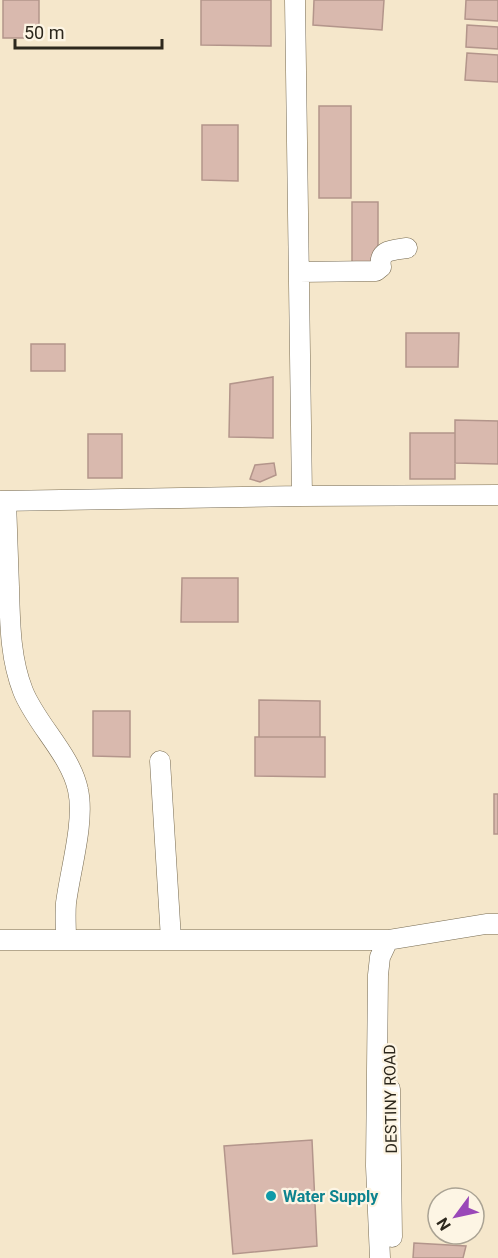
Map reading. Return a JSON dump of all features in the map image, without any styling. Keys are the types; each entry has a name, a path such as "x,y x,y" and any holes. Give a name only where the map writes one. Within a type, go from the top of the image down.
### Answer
{"street":[{"path":"295,0 302,496"},
{"path":"299,273 376,271 381,267 379,262 382,255 388,251 406,248"},
{"path":"66,940 66,906 80,810 78,791 74,777 24,693 13,660 3,501 498,495"},
{"path":"160,761 171,939"},
{"path":"0,940 388,940 498,924"},
{"path":"380,1258 376,1166 378,975 380,957 388,940"},
{"name":"DESTINY ROAD","path":"388,940 392,1258"}],"building":[{"path":"3,0 39,0 39,38 3,38"},
{"path":"201,0 271,0 271,46 201,45"},
{"path":"314,0 384,0 382,30 313,25"},
{"path":"466,0 498,0 498,21 465,19"},
{"path":"467,25 498,27 498,49 466,47"},
{"path":"467,53 498,55 498,82 465,80"},
{"path":"319,106 351,106 351,198 319,198"},
{"path":"202,125 238,125 238,181 202,180"},
{"path":"352,202 378,202 378,269 352,268"},
{"path":"406,333 459,333 458,367 406,367"},
{"path":"31,344 65,344 65,371 31,371"},
{"path":"273,377 273,438 229,437 230,384"},
{"path":"455,420 498,421 498,464 455,463"},
{"path":"410,433 455,433 455,479 410,479"},
{"path":"88,434 122,434 122,478 88,478"},
{"path":"274,463 276,475 260,482 250,479 255,465"},
{"path":"182,578 238,578 238,622 181,622"},
{"path":"259,700 320,701 320,737 259,737"},
{"path":"93,711 130,711 130,757 93,756"},
{"path":"255,737 325,737 325,777 255,776"},
{"path":"494,794 498,794 498,834 494,834"},
{"name":"Water Supply","path":"312,1140 317,1246 233,1254 224,1146"},
{"path":"414,1243 426,1244 426,1246 466,1246 463,1258 413,1258"}],"place":[{"name":"Water Supply","path":"271,1196"}]}
